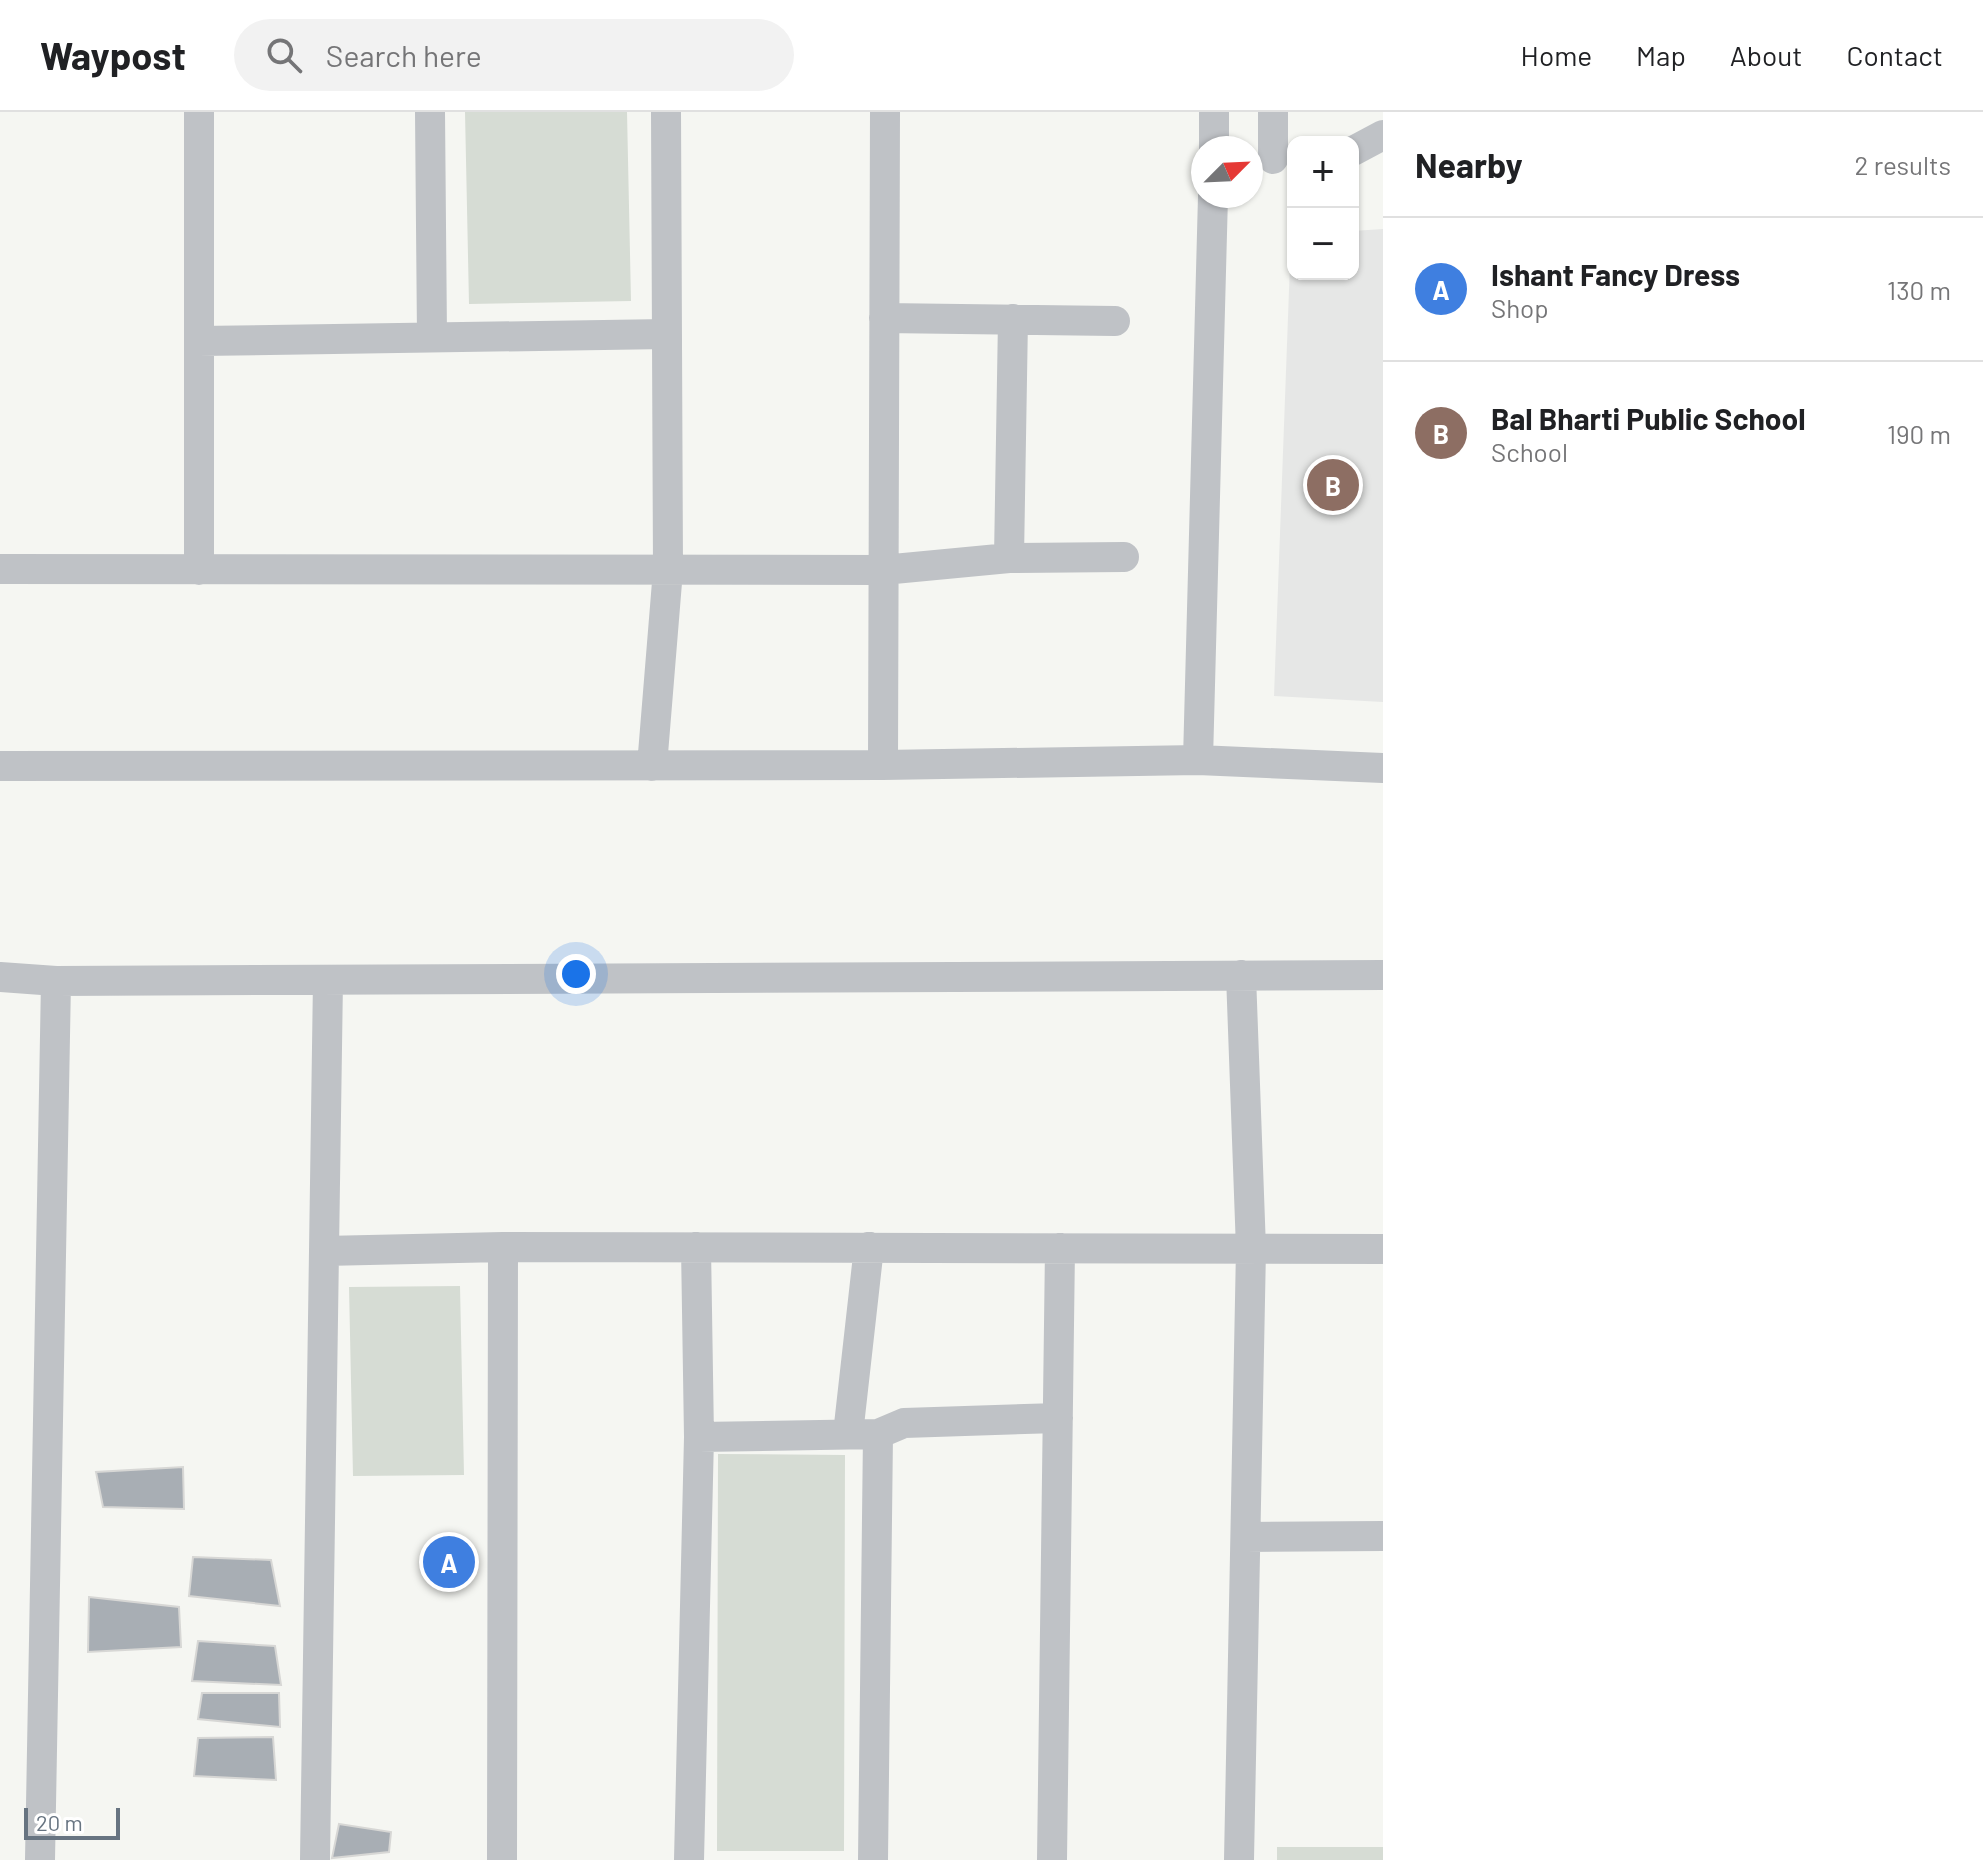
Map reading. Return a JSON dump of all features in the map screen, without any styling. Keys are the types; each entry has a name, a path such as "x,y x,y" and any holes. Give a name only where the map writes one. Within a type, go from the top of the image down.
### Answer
{"street":[{"path":"199,112 199,570"},
{"path":"430,112 432,337"},
{"path":"652,766 668,570 666,112"},
{"path":"883,765 885,112"},
{"path":"1214,112 1214,136"},
{"path":"1272,159 1273,112"},
{"path":"1359,148 1383,135"},
{"path":"1198,760 1213,208"},
{"path":"884,318 1115,321"},
{"path":"1009,558 1013,319"},
{"path":"199,341 667,334"},
{"path":"0,569 883,570 1009,558 1124,557"},
{"path":"0,766 883,765 1198,760 1383,768"},
{"path":"1239,1860 1251,1249 1241,975"},
{"path":"0,977 56,981 1383,975"},
{"path":"315,1860 328,980"},
{"path":"40,1860 56,981"},
{"path":"324,1251 503,1247 1383,1249"},
{"path":"502,1860 503,1247"},
{"path":"689,1860 699,1437 696,1247"},
{"path":"869,1247 863,1434 873,1860"},
{"path":"1052,1860 1060,1248"},
{"path":"699,1437 863,1434 904,1423 1058,1418"},
{"path":"1246,1537 1383,1536"}],"shaded area":[{"path":"465,112 627,112 631,301 469,304"},
{"path":"1383,229 1383,702 1274,696 1289,280 1359,280 1359,231"},
{"path":"460,1286 464,1475 353,1476 349,1287"},
{"path":"718,1454 845,1455 844,1851 717,1851"},
{"path":"1277,1847 1383,1847 1383,1860 1277,1860"}],"building":[{"path":"183,1467 184,1509 103,1507 96,1472"},
{"path":"193,1557 271,1560 280,1606 189,1596"},
{"path":"89,1597 179,1607 181,1647 88,1652"},
{"path":"198,1641 275,1646 281,1685 192,1681"},
{"path":"202,1693 279,1693 280,1727 198,1719"},
{"path":"273,1737 276,1780 194,1776 198,1738"},
{"path":"339,1824 391,1832 389,1852 332,1858"}],"place":[{"name":"Bal Bharti Public School","path":"1333,485"},
{"name":"Ishant Fancy Dress","path":"449,1562"}]}
